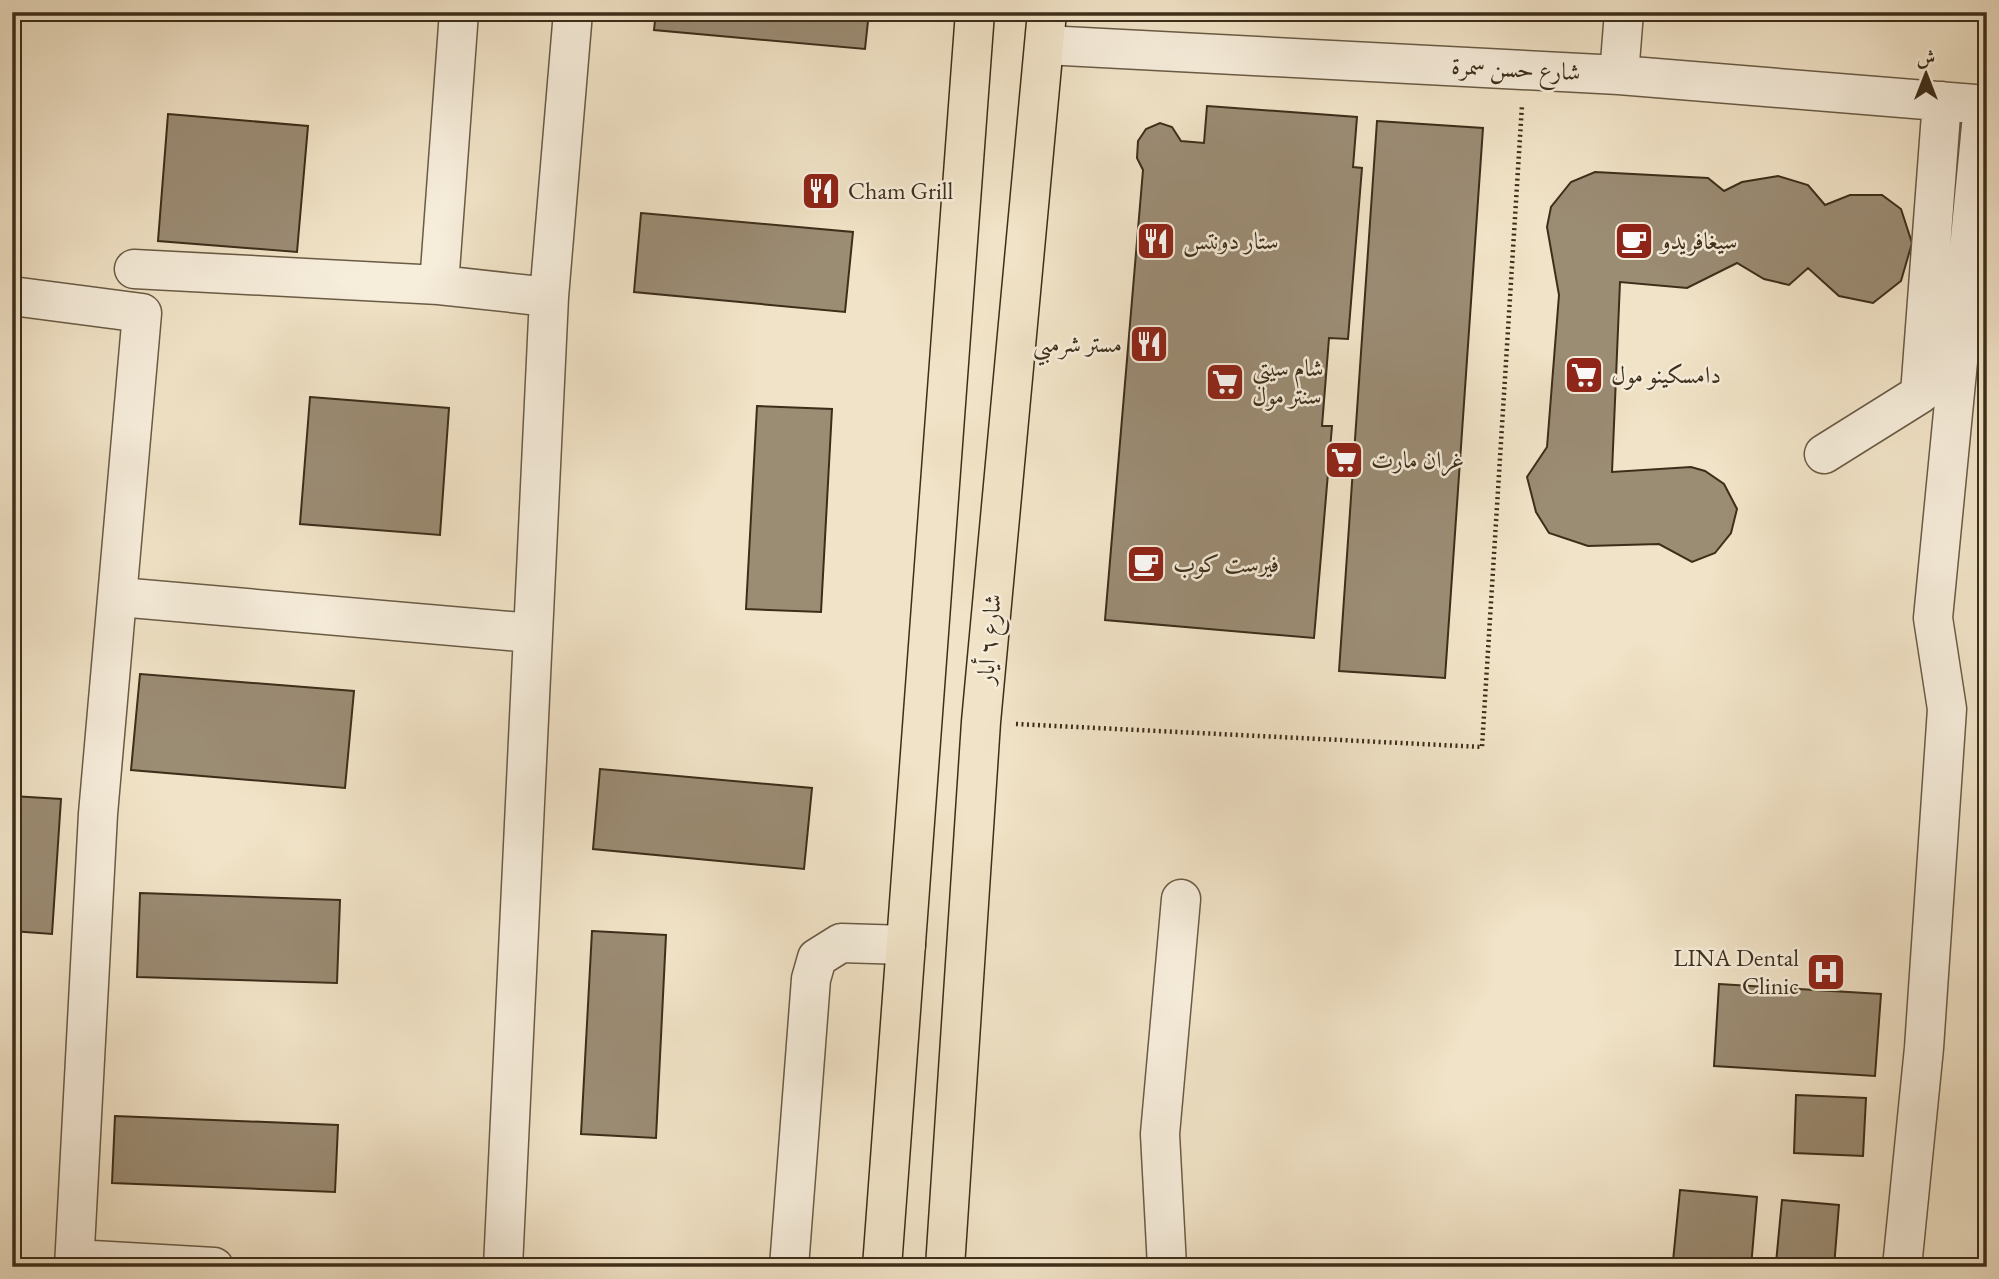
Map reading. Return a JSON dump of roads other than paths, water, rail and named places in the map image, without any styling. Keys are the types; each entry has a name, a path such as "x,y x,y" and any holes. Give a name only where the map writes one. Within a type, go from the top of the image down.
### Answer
{"main road":[{"path":"882,1267 975,12"},
{"name":"شارع ٦ أيار","path":"945,1267 981,722 1046,29"}],"street":[{"path":"439,285 459,12"},
{"path":"503,1267 549,297 573,12"},
{"path":"1619,75 1623,12"},
{"name":"شارع حسن سمرة","path":"1046,29 1985,105"},
{"path":"1824,454 1920,394 1942,101"},
{"path":"1902,1267 1924,1048 1947,709 1934,618 1985,105"},
{"path":"134,270 439,285 549,297"},
{"path":"12,296 142,313 98,814 75,1263 214,1267"},
{"path":"119,597 532,633"},
{"path":"1167,1267 1160,1134 1181,899"},
{"path":"789,1267 811,979 817,958 841,943 906,945"}],"place":[{"name":"Cham Grill","path":"821,191"},
{"name":"ستار دونتس","path":"1156,241"},
{"name":"سيغافريدو","path":"1634,241"},
{"name":"مستر شرمبي","path":"1149,344"},
{"name":"دامسكينو مول","path":"1584,375"},
{"name":"شام سيتي سنتر مول","path":"1225,382"},
{"name":"غران مارت","path":"1344,460"},
{"name":"فيرست كوب","path":"1146,564"},
{"name":"LINA Dental Clinic","path":"1826,972"}]}
